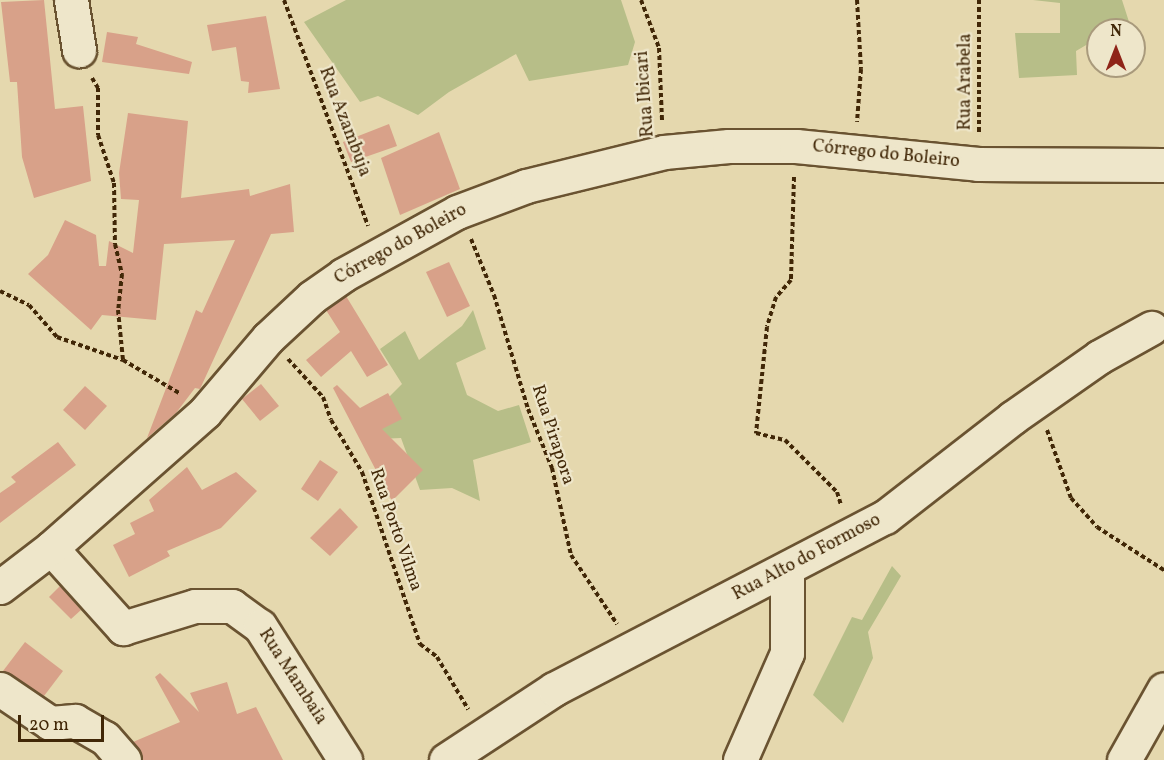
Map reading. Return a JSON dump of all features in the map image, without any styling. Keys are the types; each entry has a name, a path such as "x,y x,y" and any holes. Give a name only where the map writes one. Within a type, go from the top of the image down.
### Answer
{"street":[{"path":"71,0 79,50"},
{"name":"Córrego do Boleiro","path":"0,587 51,548 206,412 268,338 312,297 379,254 457,212 573,171 663,152 796,146 978,164 1164,165"},
{"name":"Rua Alto do Formoso","path":"459,751 554,688 611,657 850,538 909,500 1012,418 1099,357 1151,328"},
{"name":"Rua Mambaia","path":"51,548 123,628 195,606 232,606 260,626 345,760"},
{"path":"740,760 787,653 787,569"},
{"path":"0,689 50,723 75,721 105,738 124,760"},
{"path":"1124,760 1164,689"}],"path":[{"name":"Rua Azambuja","path":"284,0 379,254"},
{"name":"Rua Ibicari","path":"641,0 659,48 663,152"},
{"path":"855,152 861,69 857,0"},
{"name":"Rua Arabela","path":"978,164 982,67 979,0"},
{"path":"79,50 98,88 98,135 114,183 115,244 122,274 118,310 123,360"},
{"path":"796,146 791,280 776,297 767,327 756,433 785,440 811,462 837,492 850,538"},
{"name":"Rua Pirapora","path":"457,212 494,295 528,409 552,468 571,555 625,636 611,657"},
{"path":"0,291 29,305 57,337 123,360 159,378 206,412"},
{"name":"Rua Porto Vilma","path":"268,338 323,397 331,420 362,472 420,644 437,657 469,711 459,751"},
{"path":"1012,418 1050,431 1071,498 1097,527 1164,570"}],"green space":[{"path":"346,0 621,0 635,42 628,65 529,81 516,54 449,92 418,115 378,96 360,102 304,22"},
{"path":"1033,0 1122,0 1128,18 1086,18 1086,45 1076,51 1077,75 1019,78 1015,33 1060,33 1060,3"},
{"path":"473,310 486,349 456,363 467,395 498,411 519,405 531,442 473,460 480,501 452,488 420,490 401,438 378,439 362,424 402,384 380,349 405,331 419,360 462,326"},
{"path":"892,566 901,576 868,632 873,658 843,723 813,695 852,617 862,620"}],"building":[{"path":"44,0 55,109 83,106 91,181 34,198 22,157 17,82 10,82 1,2"},
{"path":"266,16 280,89 248,93 249,82 241,81 236,47 212,51 207,25"},
{"path":"107,32 138,37 136,44 192,62 189,74 102,62"},
{"path":"128,113 188,121 181,198 249,189 250,196 290,184 294,232 271,234 200,389 195,388 176,413 147,438 196,310 202,313 235,240 164,244 156,320 102,315 91,330 28,274 48,255 65,220 96,235 99,266 106,266 109,241 133,253 139,200 121,199 119,173"},
{"path":"389,124 397,146 351,162 343,142"},
{"path":"439,132 460,189 400,215 381,158"},
{"path":"449,262 470,306 447,317 426,272"},
{"path":"346,296 388,365 367,377 351,351 321,377 306,360 340,332 326,310"},
{"path":"261,384 279,406 260,421 242,399"},
{"path":"337,385 360,408 388,393 402,419 382,429 423,470 392,501 333,388"},
{"path":"85,386 107,406 85,430 63,410"},
{"path":"58,442 76,465 0,523 0,493 16,482 11,477"},
{"path":"320,460 338,472 318,501 301,489"},
{"path":"187,467 202,490 236,472 257,491 221,528 167,551 170,556 129,577 113,545 135,534 130,523 154,511 149,500"},
{"path":"340,508 358,527 330,556 310,538"},
{"path":"60,586 81,610 71,619 49,597"},
{"path":"25,642 63,671 44,696 3,671"},
{"path":"160,673 199,712 190,693 227,682 237,714 256,707 283,760 142,760 133,742 180,722 155,677"}]}
